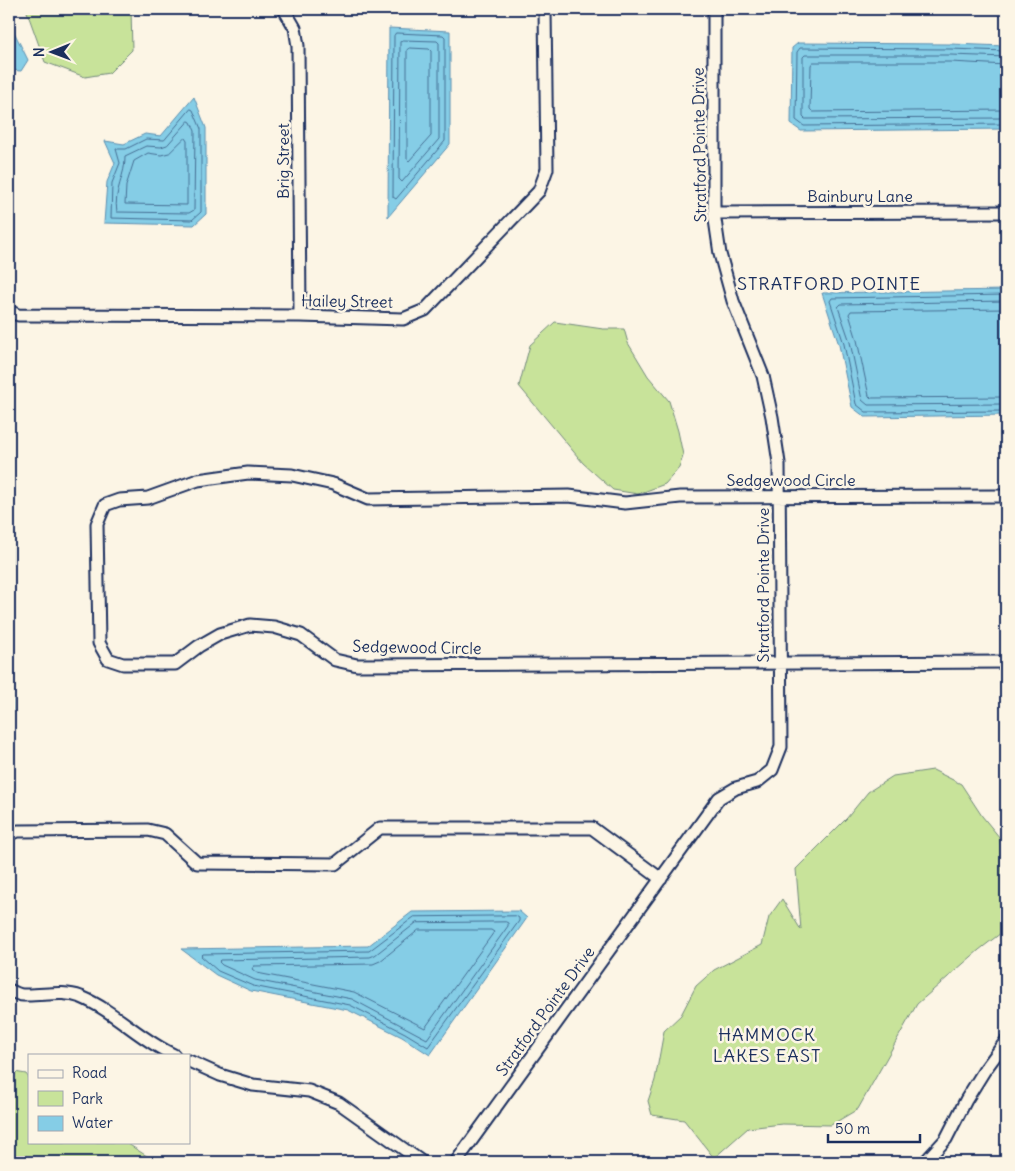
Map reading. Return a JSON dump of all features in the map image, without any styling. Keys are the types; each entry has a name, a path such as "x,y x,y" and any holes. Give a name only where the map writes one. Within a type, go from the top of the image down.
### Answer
{"street":[{"name":"Brig Street","path":"284,9 295,28 298,46 300,316"},
{"name":"Hailey Street","path":"9,311 18,314 300,316 403,319 425,310 539,190 547,169 545,9"},
{"name":"Stratford Pointe Drive","path":"456,1162 719,798 736,788 757,782 772,770 781,747 779,463 763,376 733,302 720,254 714,214 714,9"},
{"name":"Bainbury Lane","path":"714,214 1006,212"},
{"name":"Sedgewood Circle","path":"1006,496 680,497 625,504 569,496 368,499 325,482 292,475 248,473 198,480 148,498 118,500 105,505 97,524 99,643 108,659 124,664 175,664 199,646 220,634 250,625 274,627 301,635 335,660 357,665 1006,662"},
{"path":"9,834 18,831 148,830 165,834 197,863 335,864 380,828 592,828 661,879"},
{"path":"9,990 22,995 54,992 80,997 109,1013 161,1049 172,1054"},
{"path":"925,1162 946,1139 966,1100 1006,1041"},
{"path":"190,1061 220,1075 253,1085 310,1091 339,1103 422,1162"}],"green space":[{"path":"26,9 131,9 132,50 109,73 85,77 45,62"},
{"path":"555,322 603,329 624,329 628,343 648,376 669,401 678,431 683,455 679,468 665,484 638,494 613,490 583,463 519,386 530,345"},
{"path":"933,770 961,784 982,816 1000,838 1005,905 1001,933 917,1004 858,1109 831,1125 782,1124 748,1128 714,1158 684,1120 652,1115 648,1101 655,1080 664,1031 681,1015 696,986 714,970 762,945 769,917 782,899 801,930 796,869 847,818 868,792 893,776"},
{"path":"9,1071 26,1074 28,1077 28,1144 128,1144 156,1162 9,1162"}],"water":[{"path":"9,22 28,60 21,71 9,70"},
{"path":"389,28 450,31 450,144 388,217"},
{"path":"798,43 1006,46 1006,129 801,131 791,124 792,48"},
{"path":"194,97 206,128 206,214 194,225 104,223 107,182 115,163 105,141 124,144 145,134 161,136"},
{"path":"1006,290 1006,415 865,417 852,407 839,345 822,293"},
{"path":"9,404 13,710 9,732"},
{"path":"519,911 527,918 430,1055 402,1037 348,1010 251,991 216,975 181,949 368,946 412,912"}],"district":[{"name":"STRATFORD POINTE","path":"829,284"},
{"name":"HAMMOCK LAKES EAST","path":"767,1045"}]}
